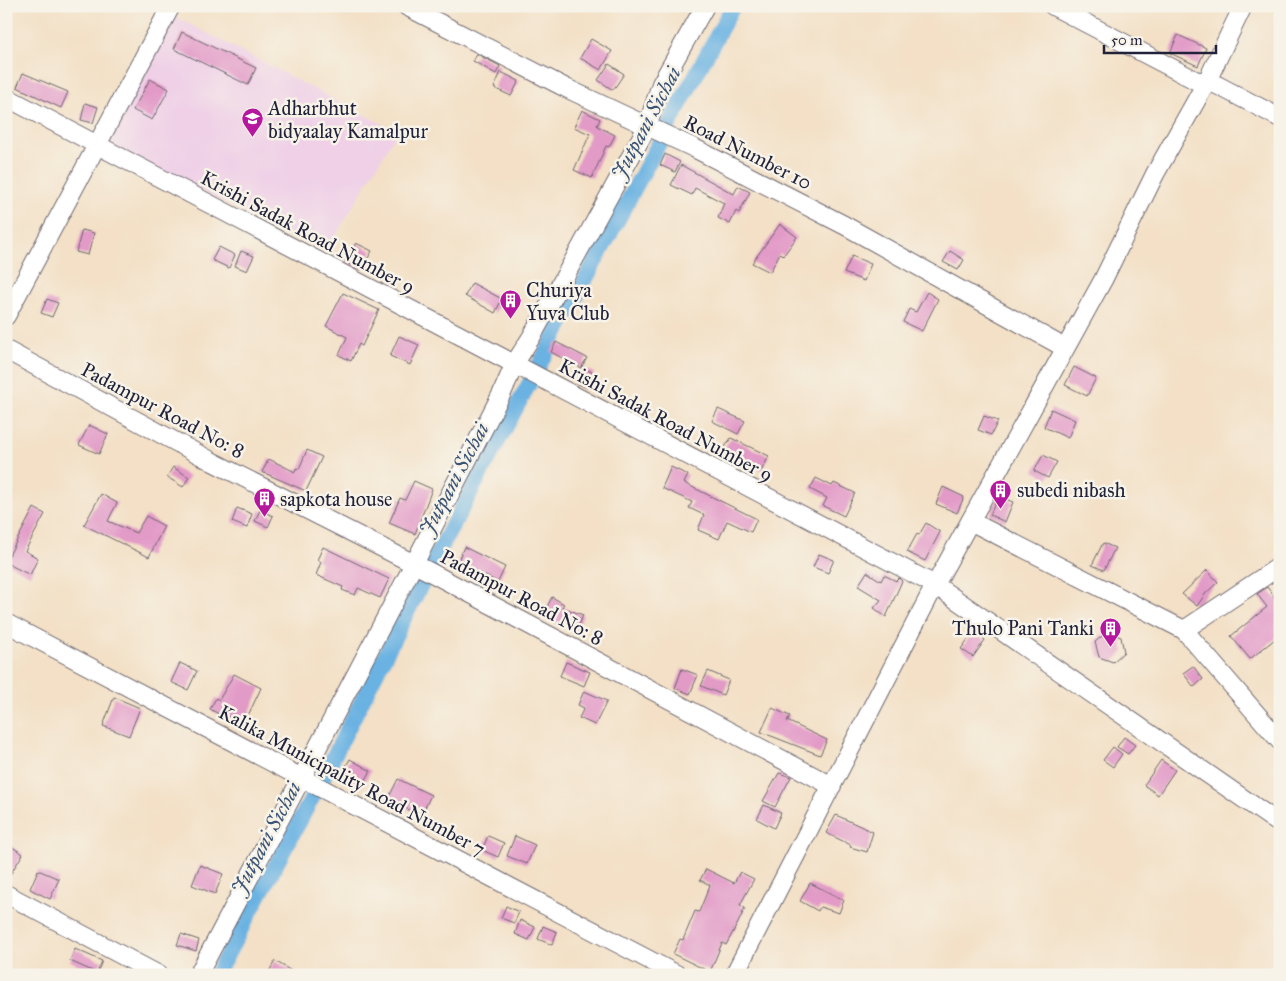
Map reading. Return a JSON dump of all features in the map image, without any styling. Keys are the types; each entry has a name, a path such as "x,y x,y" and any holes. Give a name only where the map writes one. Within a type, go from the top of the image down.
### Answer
{"street":[{"path":"6,316 171,6"},
{"name":"Road Number 10","path":"406,6 647,127 672,137 836,221 1065,348"},
{"path":"198,975 414,564 502,393 515,363 532,336 647,127 661,84 705,6"},
{"path":"1053,6 1195,80 1217,86 1280,118"},
{"path":"734,975 935,585 1103,280 1155,174 1206,83 1243,6"},
{"name":"Krishi Sadak Road Number 9","path":"6,97 935,585 1280,824"},
{"name":"Padampur Road No: 8","path":"6,350 213,462 414,564 832,786"},
{"path":"970,521 1184,630 1280,741"},
{"path":"1184,630 1280,566"},
{"name":"Kalika Municipality Road Number 7","path":"6,623 678,975"},
{"path":"6,894 159,975"}],"shaded area":[{"name":"Adharbhut bidyaalay Kamalpur","path":"168,13 397,132 326,252 107,145"}],"building":[{"path":"182,32 256,68 248,85 174,49"},
{"path":"1178,35 1206,48 1198,66 1170,53"},
{"path":"591,39 612,51 601,70 580,58"},
{"path":"477,54 500,66 496,74 473,61"},
{"path":"609,64 624,74 613,90 598,80"},
{"path":"501,72 519,81 511,96 494,88"},
{"path":"23,73 68,92 61,108 17,87"},
{"path":"150,79 169,89 152,120 133,110"},
{"path":"85,103 98,107 93,123 81,120"},
{"path":"582,110 600,119 597,126 615,135 609,147 606,146 592,178 574,170 590,134 574,127"},
{"path":"665,154 680,162 675,172 660,165"},
{"path":"681,165 734,194 738,186 750,192 739,213 736,211 730,224 718,218 724,203 695,188 692,195 671,185"},
{"path":"780,224 797,237 783,256 780,253 770,272 752,263"},
{"path":"82,230 94,233 88,255 76,252"},
{"path":"356,243 372,251 361,270 345,262"},
{"path":"219,247 235,255 229,268 212,260"},
{"path":"241,251 254,256 247,271 235,266"},
{"path":"950,251 964,260 958,270 943,262"},
{"path":"852,256 871,264 864,281 844,273"},
{"path":"472,283 502,299 495,313 465,296"},
{"path":"927,292 938,299 922,331 903,322 909,309 916,312"},
{"path":"343,293 379,310 362,346 359,344 351,361 339,355 347,337 326,326"},
{"path":"47,299 58,303 52,317 41,313"},
{"path":"399,336 419,345 410,365 390,356"},
{"path":"556,342 587,358 581,368 551,352"},
{"path":"1074,367 1096,378 1087,396 1065,385"},
{"path":"583,368 594,373 587,388 576,383"},
{"path":"718,409 745,421 738,434 712,421"},
{"path":"1051,409 1075,420 1068,438 1044,427"},
{"path":"984,416 998,421 991,435 978,430"},
{"path":"89,425 108,434 99,454 79,445"},
{"path":"731,438 769,456 762,470 734,457 730,463 719,456"},
{"path":"307,450 322,457 306,491 262,472 269,459 295,472 296,468 299,469"},
{"path":"1043,455 1057,462 1048,478 1034,471"},
{"path":"173,467 189,477 183,487 167,477"},
{"path":"671,467 688,475 684,483 757,519 751,532 727,521 719,539 698,530 704,515 689,508 692,502 662,488"},
{"path":"816,478 832,486 834,483 855,493 844,516 823,506 827,498 810,489"},
{"path":"414,481 432,489 415,534 389,523 400,498 405,500"},
{"path":"943,487 964,497 957,513 936,504"},
{"path":"101,494 117,503 108,521 136,533 146,516 164,526 149,557 84,525"},
{"name":"subedi nibash","path":"998,496 1013,502 1005,522 990,515"},
{"path":"34,508 45,514 25,551 38,558 30,575 6,563 6,561"},
{"path":"237,508 252,514 247,528 232,522"},
{"name":"sapkota house","path":"260,510 273,516 268,527 255,521"},
{"path":"926,523 940,532 925,561 907,552"},
{"path":"1103,543 1115,548 1104,570 1092,565"},
{"path":"323,547 389,579 380,598 358,588 355,595 342,590 343,587 316,575 321,562 317,560"},
{"path":"464,547 505,567 498,582 457,563"},
{"path":"819,554 834,560 828,573 813,567"},
{"path":"1207,570 1218,582 1206,593 1197,606 1182,594"},
{"path":"867,572 881,581 884,575 896,581 899,578 902,581 886,617 874,608 881,600 858,586"},
{"path":"1267,587 1276,599 1280,596 1280,635 1250,659 1231,636 1267,607 1257,594"},
{"path":"552,597 564,604 562,607 583,615 577,631 559,624 544,613"},
{"path":"974,631 985,640 973,657 961,649"},
{"name":"Thulo Pani Tanki","path":"1107,632 1121,637 1124,652 1113,662 1099,657 1095,642"},
{"path":"566,662 590,672 584,686 560,676"},
{"path":"180,663 197,671 188,690 171,682"},
{"path":"1193,666 1203,679 1194,687 1183,673"},
{"path":"682,669 698,675 690,694 675,688"},
{"path":"708,671 729,680 723,695 701,686"},
{"path":"234,674 261,688 244,724 223,714 222,716 210,709 216,698 219,700"},
{"path":"584,691 607,701 595,725 579,718 584,708 578,705"},
{"path":"114,697 140,708 129,736 103,726"},
{"path":"772,708 790,716 787,721 827,740 820,755 761,732"},
{"path":"1124,737 1135,745 1128,754 1117,747"},
{"path":"1113,747 1122,754 1113,767 1103,760"},
{"path":"350,759 371,771 360,789 340,776"},
{"path":"1161,760 1175,770 1158,795 1144,785"},
{"path":"779,773 791,777 775,807 763,801"},
{"path":"398,779 431,795 421,816 388,799"},
{"path":"764,805 781,813 774,828 757,819"},
{"path":"836,815 873,832 867,852 850,847 851,845 826,833"},
{"path":"488,836 504,843 498,857 482,850"},
{"path":"515,836 535,845 527,864 507,856"},
{"path":"6,843 23,854 6,881"},
{"path":"200,865 223,874 215,894 192,885"},
{"path":"706,869 734,883 740,872 754,879 740,905 745,908 738,923 726,945 722,943 710,972 673,954 680,939 683,940 695,911 699,912 710,885 700,880"},
{"path":"38,870 59,879 50,899 30,889"},
{"path":"810,883 844,900 839,913 820,907 818,911 800,901"},
{"path":"506,906 519,912 514,923 501,918"},
{"path":"520,920 535,927 529,940 515,934"},
{"path":"543,926 557,932 552,945 538,939"},
{"path":"181,934 199,940 196,951 177,945"},
{"path":"75,949 102,961 97,973 70,961"},
{"path":"275,961 298,975 267,975"}],"waterway":[{"name":"Jutpani Sichai","path":"216,975 318,787 428,571 733,6"}],"place":[{"name":"Adharbhut bidyaalay Kamalpur","path":"252,138"},
{"name":"Churiya Yuva Club","path":"510,320"},
{"name":"subedi nibash","path":"1001,509"},
{"name":"sapkota house","path":"264,518"},
{"name":"Thulo Pani Tanki","path":"1110,647"}]}
